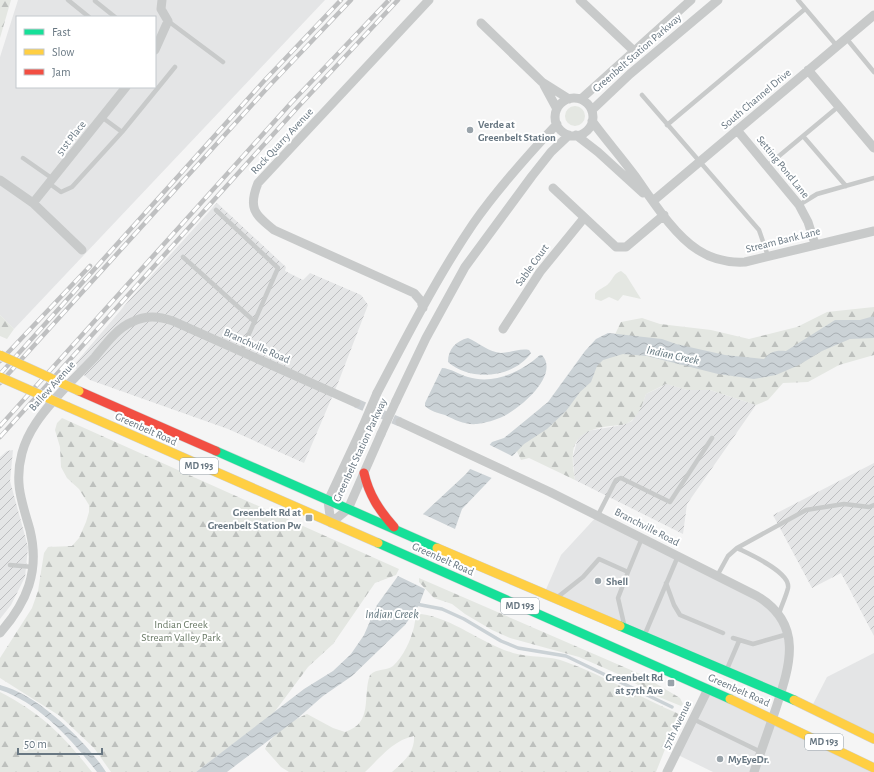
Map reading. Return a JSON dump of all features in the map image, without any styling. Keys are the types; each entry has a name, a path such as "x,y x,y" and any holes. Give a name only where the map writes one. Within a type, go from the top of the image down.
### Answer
{"main road":[{"name":"Greenbelt Road","path":"0,355 328,501 781,694 874,739"},
{"name":"Greenbelt Road","path":"0,377 773,718 874,768"},
{"path":"364,473 366,487 374,505 398,530"}],"street":[{"path":"156,48 168,21 161,9 162,0"},
{"name":"Rock Quarry Avenue","path":"423,308 421,301 414,293 274,230 255,213 252,204 258,183 429,0"},
{"path":"580,0 633,50"},
{"name":"Greenbelt Station Parkway","path":"581,99 633,50 691,0"},
{"name":"Greenbelt Station Parkway","path":"592,110 630,74 718,0"},
{"name":"South Channel Drive","path":"652,200 699,163 874,15"},
{"path":"481,23 542,82 569,99"},
{"path":"808,70 874,148"},
{"path":"542,82 557,109"},
{"name":"51st Place","path":"34,203 103,118 125,88"},
{"path":"569,99 581,99 587,103 592,110 592,121 588,130 572,135 562,130 557,124 555,116 557,109 562,102 569,99"},
{"name":"Stream Bank Lane","path":"592,121 652,200 687,241 704,253 730,262 745,262 874,230"},
{"name":"Greenbelt Station Parkway","path":"331,523 328,501 377,393 423,308 474,224 519,165 557,124"},
{"name":"Setting Pond Lane","path":"737,130 799,205 808,222 815,244"},
{"name":"Greenbelt Station Parkway","path":"331,523 348,509 426,338 465,267 551,152 572,135"},
{"name":"Stream Bank Lane","path":"572,135 598,152 652,200"},
{"path":"0,180 34,203 82,250"},
{"path":"553,188 613,246 621,248 626,247 664,214"},
{"name":"Sable Court","path":"503,329 540,272 584,218"},
{"name":"Branchville Road","path":"147,316 173,321 356,403"},
{"name":"Ballew Avenue","path":"0,633 22,605 27,593 33,568 30,531 19,491 20,467 25,443 45,410 123,327 147,316"},
{"name":"Branchville Road","path":"400,422 473,454 598,515 761,598 779,614 788,634 790,656 781,694 754,772"},
{"name":"57th Avenue","path":"667,772 708,689"}],"lane":[{"path":"68,0 88,16"},
{"path":"798,0 837,46"},
{"path":"95,1 114,16"},
{"path":"667,125 805,9"},
{"path":"168,21 223,62"},
{"path":"846,38 874,72"},
{"path":"23,158 52,182 61,192 72,187 122,132 175,66"},
{"path":"642,95 699,163 759,230 768,256"},
{"path":"767,166 839,106"},
{"path":"103,118 122,132"},
{"path":"803,136 846,186"},
{"path":"799,205 817,194 874,178"},
{"path":"216,210 278,268 242,352"},
{"path":"183,257 255,322"},
{"path":"598,515 616,480 621,478 670,502 712,438"},
{"path":"717,576 728,556 737,548 806,510 844,504 869,508 874,505"},
{"path":"625,628 618,598 642,538"},
{"path":"737,548 778,570 787,580 788,588 779,614"},
{"path":"644,636 678,556"},
{"path":"556,599 583,577 599,559 628,572"},
{"path":"10,565 33,568"},
{"path":"666,583 674,605 680,615 723,634"},
{"path":"733,638 753,644 788,634"},
{"path":"726,671 739,641"},
{"path":"693,719 761,752"}],"shaded area":[{"path":"18,0 325,0 14,329 0,315 0,57"},
{"path":"217,203 286,267 285,271 303,280 310,273 361,295 368,305 338,383 304,463 228,429 90,380 73,366 132,297"},
{"path":"667,384 687,390 710,390 756,405 687,504 683,534 575,480 574,473 573,456 578,438 587,431 623,425 632,421 642,405 646,394"},
{"path":"13,450 10,481 28,547 25,577 11,605 0,619 0,457 7,451"},
{"path":"874,463 874,636 841,573 812,588 773,515"},
{"path":"598,515 765,601 788,634 781,694 544,594 561,555"},
{"path":"874,653 874,739 811,708 827,677"},
{"path":"708,689 874,772 713,772 676,754"}],"green space":[{"path":"0,0 11,0 0,38"},
{"path":"575,106 582,109 585,116 582,123 575,126 568,123 565,116 568,109"},
{"path":"621,271 626,275 641,299 623,295 618,301 609,297 601,301 595,299 595,294 607,285 615,275"},
{"path":"874,307 874,355 839,365 808,382 783,383 768,400 756,405 710,390 687,390 666,384 646,394 638,412 629,423 598,428 581,436 576,442 574,449 573,468 575,480 529,458 521,460 513,443 606,353 621,322 642,318 660,324 711,330 749,339 797,327 827,312"},
{"path":"0,315 14,329 7,339 0,336"},
{"name":"Indian Creek Stream Valley Park","path":"62,418 399,569 396,575 375,583 333,644 308,667 273,714 196,772 111,772 94,748 60,716 0,678 0,658 32,608 38,591 44,553 48,547 72,546 79,538 89,512 89,505 79,489 67,478 61,467 60,447 55,430 57,423"},
{"path":"419,578 640,674 680,698 683,704 681,706 654,695 625,677 579,657 510,638 492,630 465,614 452,604 434,598 419,582"},
{"path":"421,614 445,621 501,649 513,653 560,660 609,680 679,714 656,772 392,772 411,752 414,736 399,741 365,772 289,772 281,767 265,749 277,733 295,720 307,714 333,728 345,732 354,728 360,722 364,716 370,675 376,671 391,668 397,662 409,643 417,615"},
{"path":"0,692 15,700 51,726 92,772 0,772"}],"water":[{"path":"874,316 874,338 850,339 822,351 799,365 776,375 754,379 718,374 647,356 623,354 603,360 597,366 591,382 580,392 566,411 547,429 524,444 462,509 455,529 423,514 466,474 492,442 504,438 548,402 585,351 596,339 608,333 662,339 676,344 725,355 764,359 769,354 774,352 786,351 835,320 860,320"},
{"path":"468,338 488,349 501,353 529,350 531,353 514,368 503,372 479,375 468,373 448,362 448,357 451,349 456,343"},
{"path":"542,355 546,363 546,372 542,381 536,390 519,406 501,417 483,423 468,424 434,412 425,406 425,403 442,368 478,379 497,378 516,372"},
{"name":"Indian Creek","path":"398,576 425,589 419,605 405,625 352,676 323,696 298,718 227,772 196,772 304,689 333,671 351,654 364,635 377,605"},
{"path":"0,685 14,690 45,708 73,733 106,772 97,772 54,724 28,704 0,690"}],"pier":[{"path":"488,444 514,457 494,479 468,468"}],"waterway":[{"path":"416,604 442,609 464,619 501,641 518,648 566,656 672,707"}],"tunnel":[{"path":"356,403 400,422"}],"railway":[{"path":"0,374 264,81 341,0"},
{"path":"0,383 270,85 351,0"},
{"path":"0,426 291,103 389,0"},
{"path":"0,437 297,108 398,0"},
{"path":"0,361 90,266"}],"traffic: fast":[{"path":"216,451 437,548"},
{"path":"378,543 730,699"},
{"path":"620,626 794,700"}],"traffic: slow":[{"path":"0,355 79,391"},
{"path":"0,377 68,407"},
{"path":"68,407 378,543"},
{"path":"437,548 620,626"},
{"path":"730,699 874,768"},
{"path":"794,700 874,739"}],"traffic: jam":[{"path":"79,391 216,451"},
{"path":"364,473 375,502 394,527"}],"place":[{"name":"Verde at Greenbelt Station","path":"470,130"},
{"name":"Greenbelt Rd at Greenbelt Station Pw","path":"309,518"},
{"name":"Shell","path":"598,581"},
{"name":"Greenbelt Rd at 57th Ave","path":"671,683"},
{"name":"MyEyeDr.","path":"720,759"}]}
